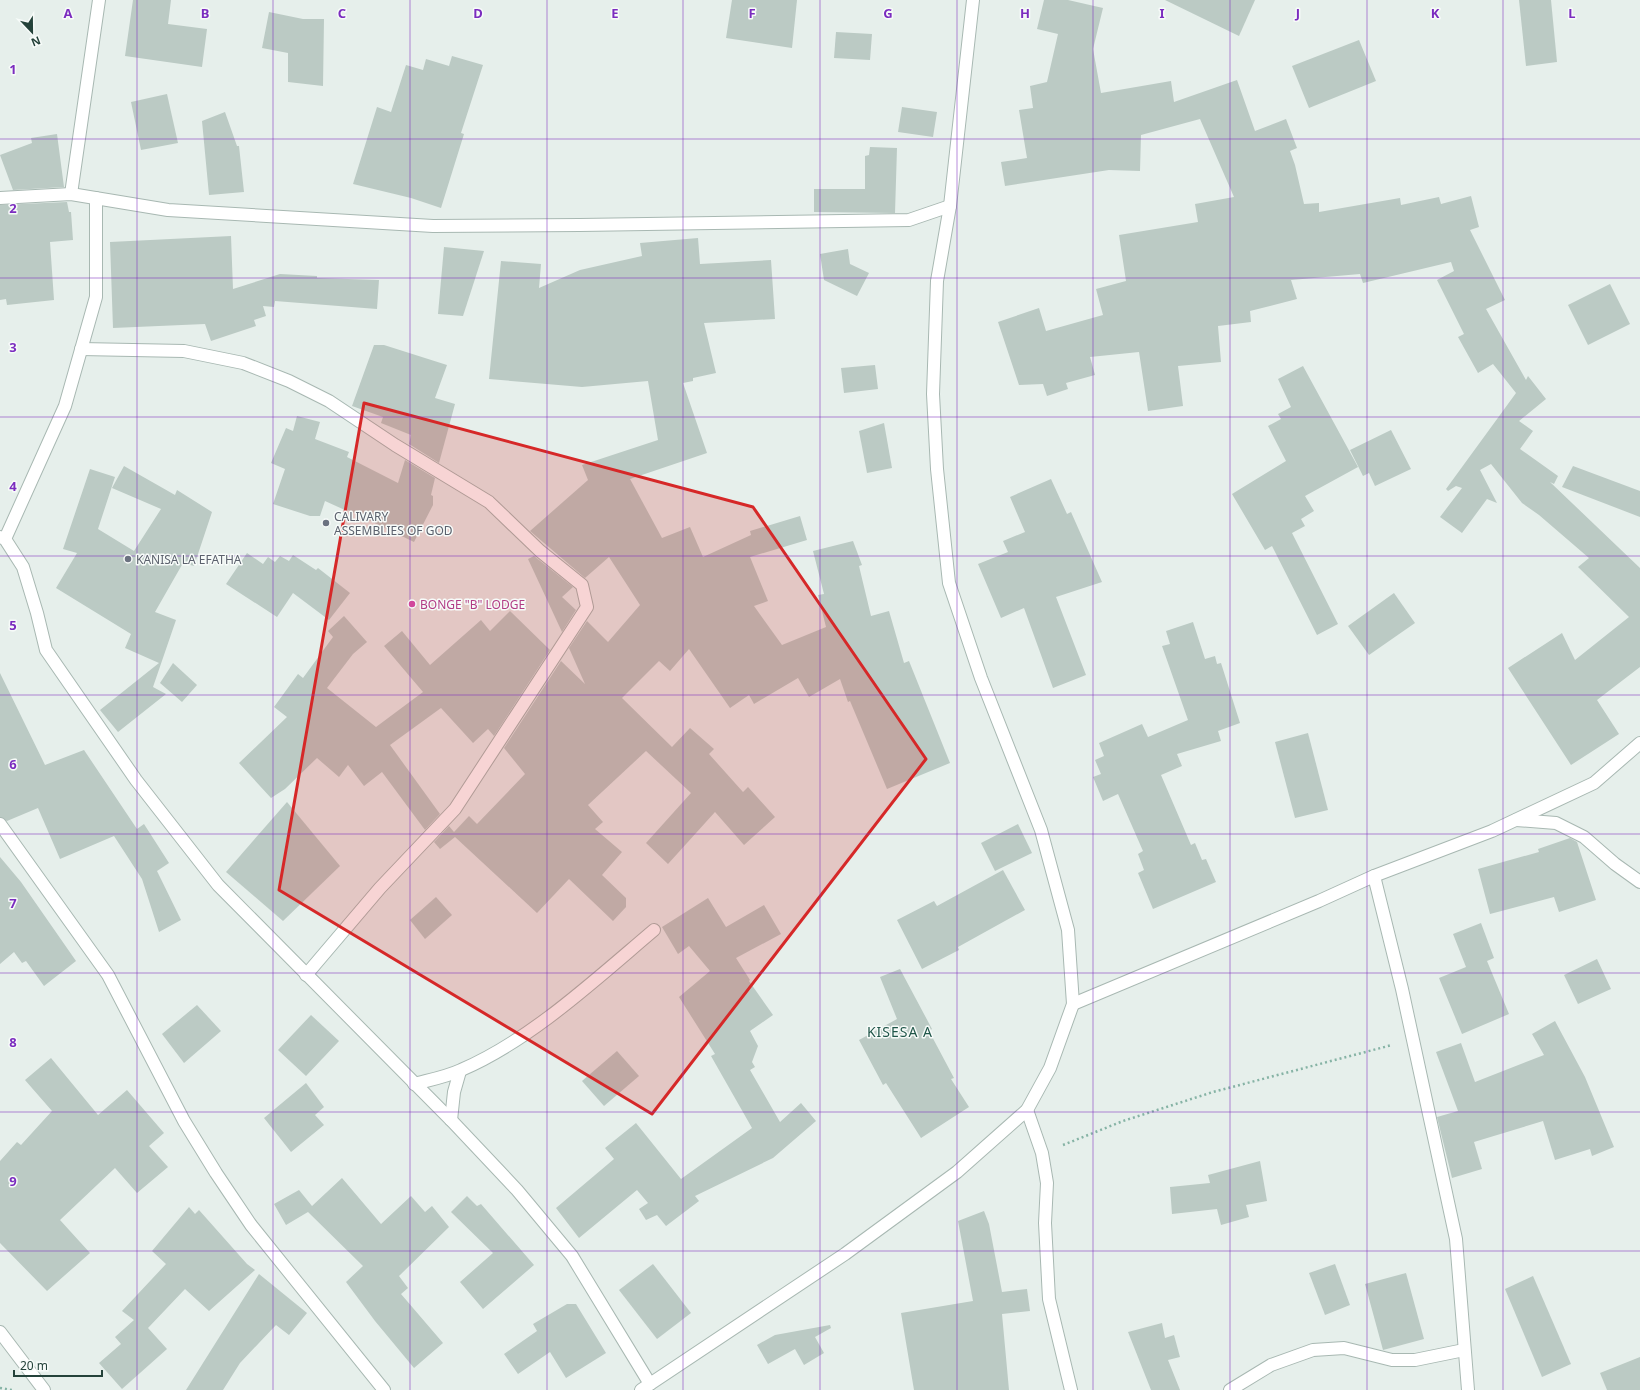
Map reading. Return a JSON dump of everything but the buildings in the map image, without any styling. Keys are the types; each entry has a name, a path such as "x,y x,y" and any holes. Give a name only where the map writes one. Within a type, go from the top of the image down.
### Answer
{"street":[{"path":"71,194 99,0"},
{"path":"96,198 96,297 65,406 2,538 23,567 37,612 46,650 136,780 218,885 451,1120 517,1190 572,1256 646,1387 845,1254 957,1172 1027,1110 1050,1068 1073,1004 1068,930 1041,830 980,678 949,583 937,469 932,394 936,281 950,206 973,0"},
{"path":"0,198 71,194 168,210 433,226 909,220 950,206"},
{"path":"81,350 184,351 243,363 289,381 329,401 395,446 489,502 540,551 582,585 587,607 455,809 380,888 306,975"},
{"path":"1073,1004 1319,901 1374,876 1492,831 1594,783 1640,743"},
{"path":"1515,820 1556,823 1584,837 1615,864 1640,882"},
{"path":"0,824 108,975 184,1121 238,1205 297,1283 384,1390"},
{"path":"1374,876 1413,1039 1456,1239 1468,1390"},
{"path":"414,1084 460,1071 516,1040 574,996 654,930"},
{"path":"451,1120 454,1092 460,1071"},
{"path":"1027,1110 1042,1153 1047,1183 1045,1223 1049,1298 1071,1390"},
{"path":"0,1332 44,1390"},
{"path":"1230,1390 1271,1365 1313,1350 1344,1348 1392,1360 1415,1360 1464,1350"}],"path":[{"path":"1042,1153 1123,1121 1213,1092 1328,1063 1413,1039"},
{"path":"0,1388 12,1390"}],"highlighted area":[{"path":"364,403 753,507 926,759 652,1114 279,890"}],"place":[{"name":"CALIVARY ASSEMBLIES OF GOD","path":"326,523"},
{"name":"KANISA LA EFATHA","path":"128,559"},
{"name":"BONGE \"B\" LODGE","path":"412,604"}],"district":[{"name":"KISESA A","path":"900,1031"}]}
